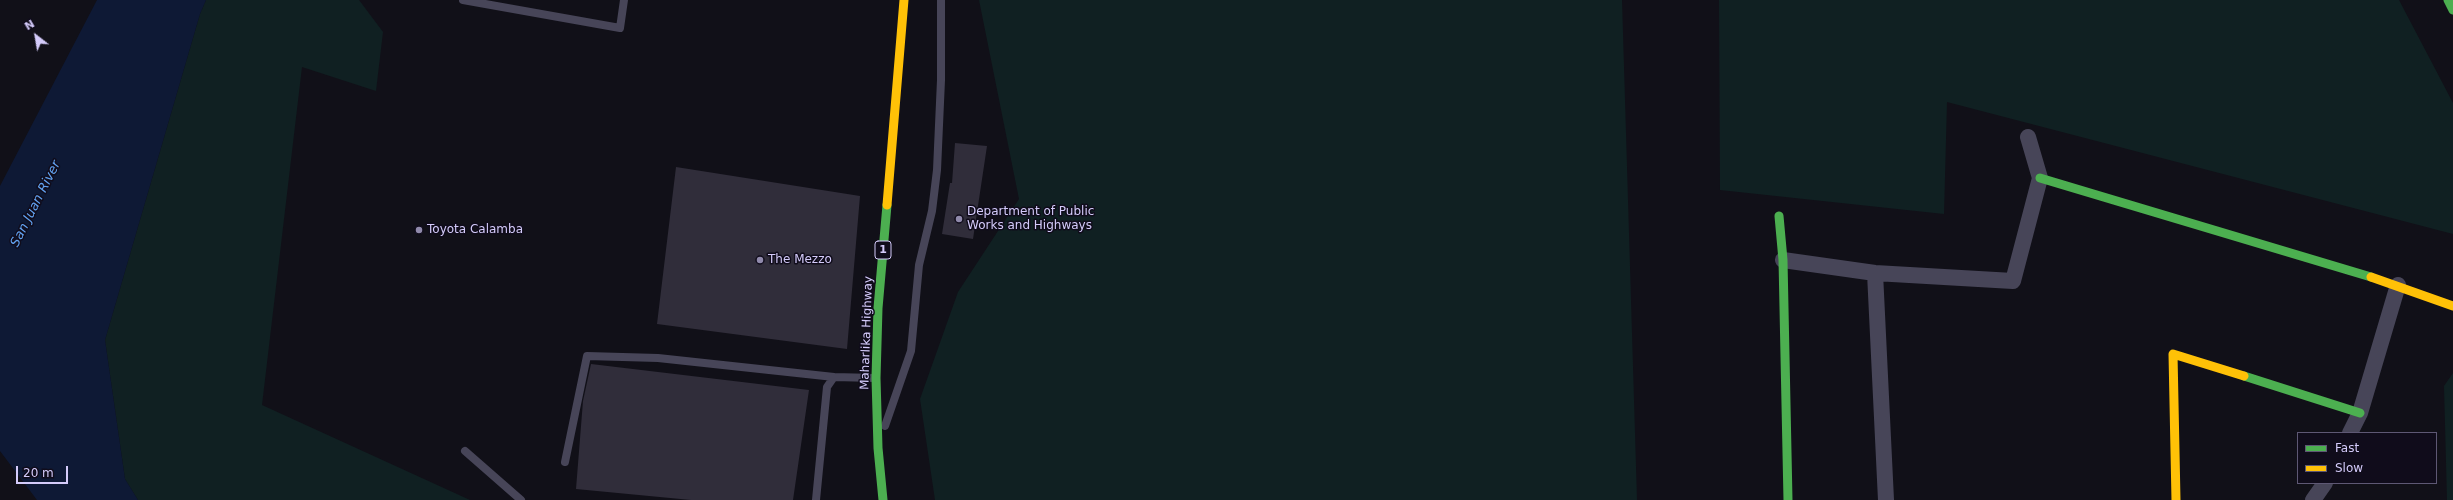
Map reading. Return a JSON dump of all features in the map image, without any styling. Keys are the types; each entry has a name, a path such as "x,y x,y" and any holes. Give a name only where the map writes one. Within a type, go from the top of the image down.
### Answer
{"main road":[{"name":"Maharlika Highway","path":"883,500 878,448 876,378 878,308 904,0"},
{"path":"2448,0 2453,10"},
{"path":"2040,178 2398,285 2453,306"},
{"path":"1779,216 1783,260 1788,500"},
{"path":"2176,500 2173,354 2360,413"}],"street":[{"path":"1783,260 1875,272 2013,281 2040,178 2028,137"},
{"path":"1875,272 1886,500"},
{"path":"2350,432 2360,413 2398,285"},
{"path":"2313,500 2324,484"}],"lane":[{"path":"463,0 620,28 624,0"},
{"path":"878,448 911,351 919,265 932,211 937,170 941,87 941,0"},
{"path":"565,462 587,356 658,358 834,377 876,378"},
{"path":"816,500 827,387 834,377"},
{"path":"465,452 520,500"}],"shaded area":[{"path":"206,0 359,0 383,32 376,91 302,67 262,405 470,500 138,500 125,479 105,340 200,14"},
{"path":"979,0 1622,0 1637,500 935,500 920,399 958,292 1019,199"},
{"path":"1719,0 2399,0 2453,103 2453,234 1947,102 1944,214 1720,190"},
{"path":"2453,373 2453,500 2447,500 2444,386"}],"water":[{"name":"San Juan River","path":"97,0 206,0 200,14 105,340 125,479 138,500 37,500 0,451 0,186"}],"building":[{"path":"955,143 987,146 973,239 942,234 950,183 952,183"},
{"name":"The Mezzo","path":"676,167 860,196 847,349 657,324"},
{"path":"591,364 809,390 793,500 691,500 576,489 583,401"}],"traffic: fast":[{"path":"2448,0 2453,10"},
{"path":"2040,178 2371,277"},
{"path":"883,500 878,448 876,378 878,308 887,205"},
{"path":"1779,216 1783,260 1788,500"},
{"path":"2244,376 2360,413"}],"traffic: slow":[{"path":"887,205 904,0"},
{"path":"2371,277 2453,306"},
{"path":"2176,500 2173,354 2244,376"}],"place":[{"name":"Department of Public Works and Highways","path":"959,219"},
{"name":"Toyota Calamba","path":"419,230"},
{"name":"The Mezzo","path":"760,260"}]}
